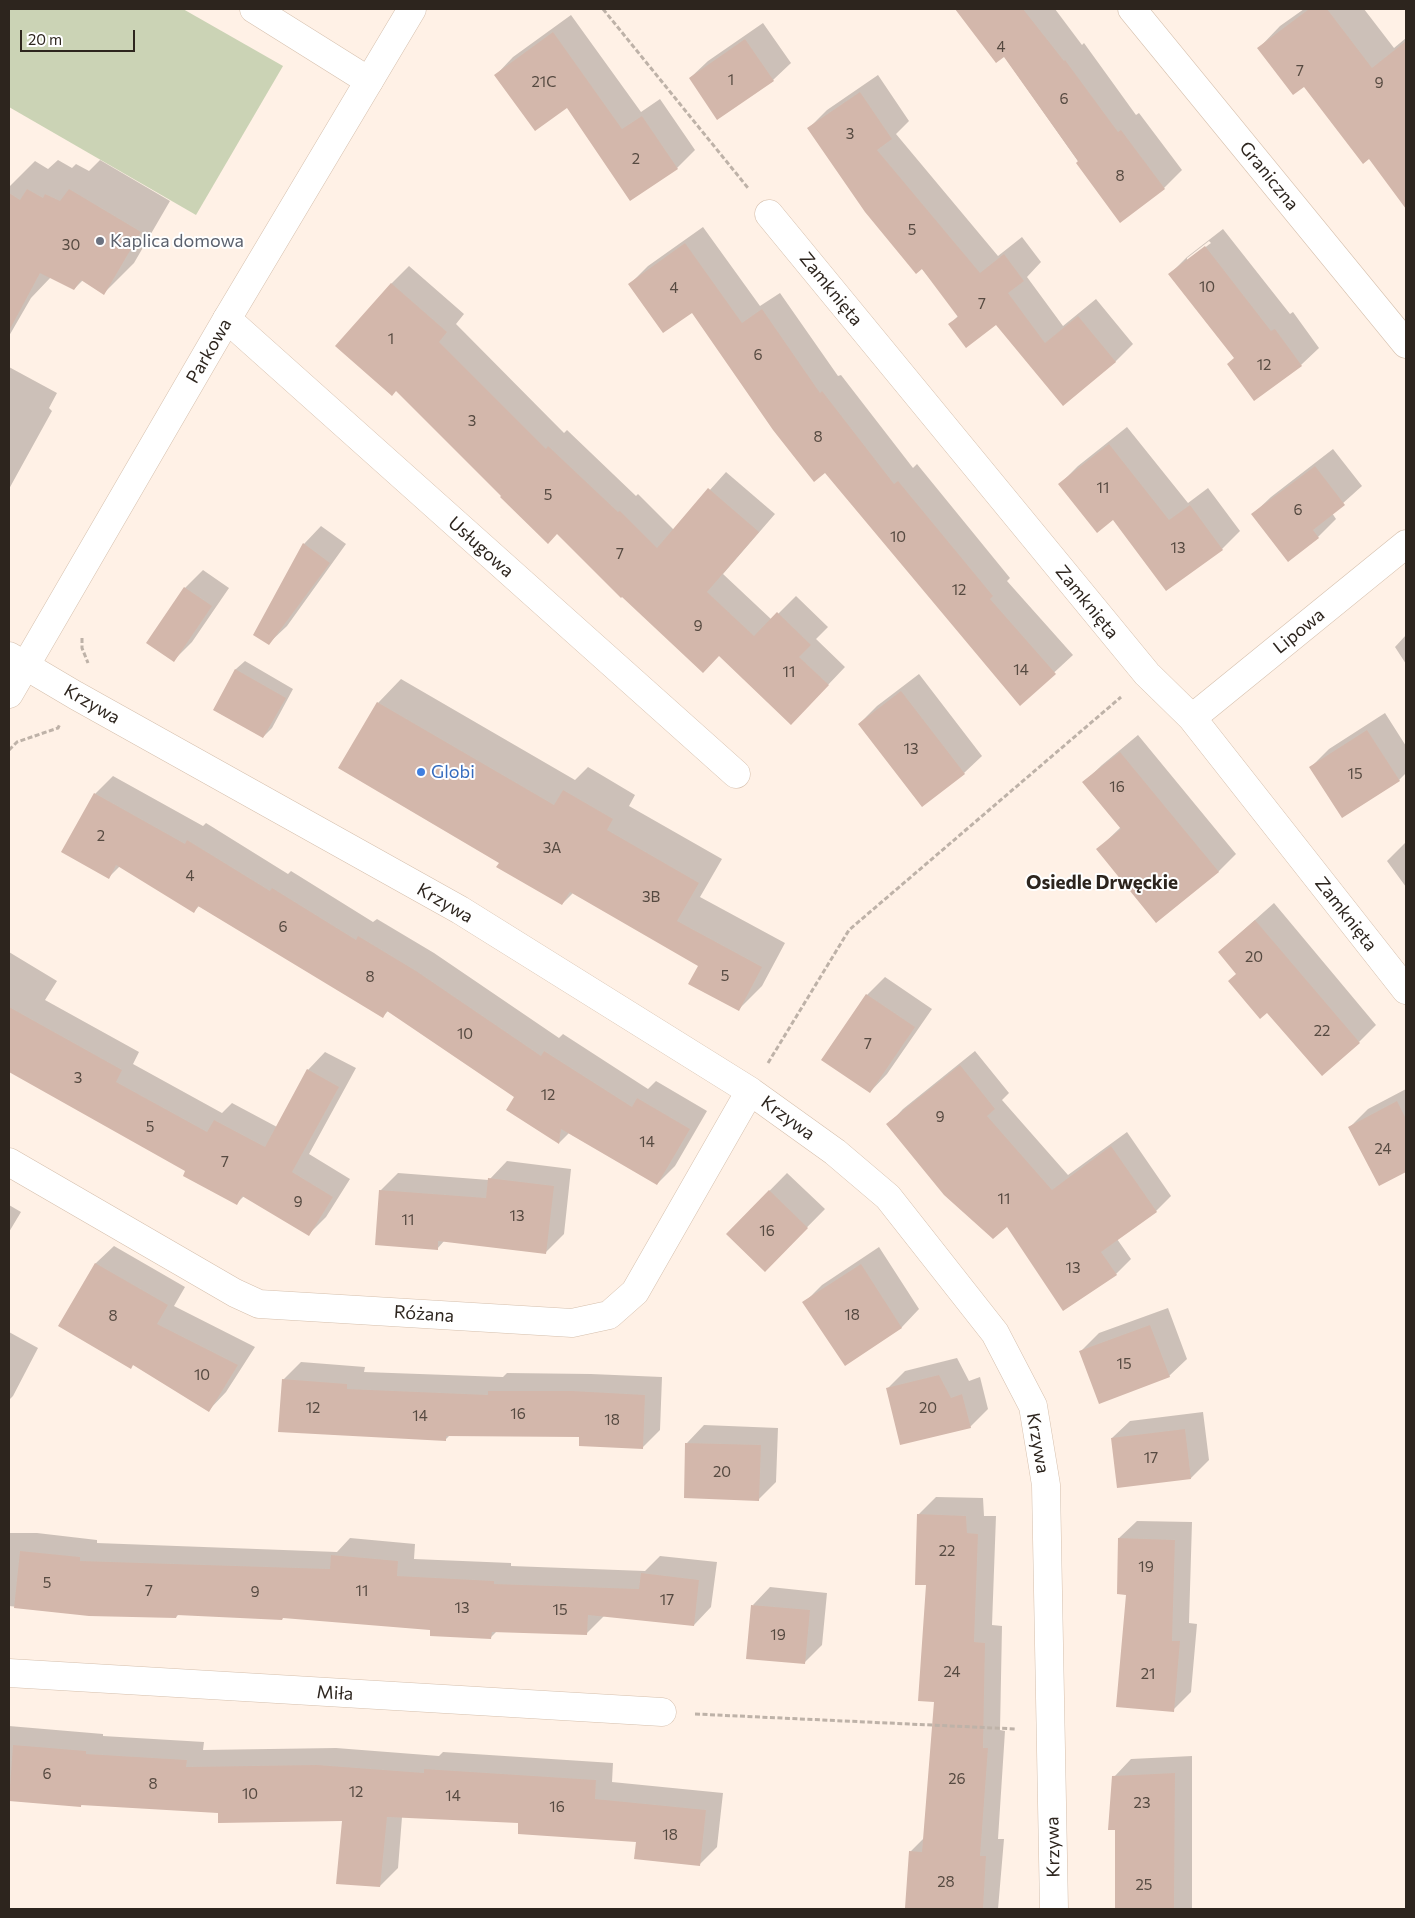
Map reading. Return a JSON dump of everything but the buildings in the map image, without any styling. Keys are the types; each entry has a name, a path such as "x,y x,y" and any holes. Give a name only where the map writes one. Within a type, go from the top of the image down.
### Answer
{"street":[{"path":"254,9 369,81"},
{"name":"Parkowa","path":"9,694 17,661 227,320 412,9"},
{"name":"Graniczna","path":"1132,9 1406,344"},
{"name":"Zamknięta","path":"769,214 1147,674 1192,718 1406,990"},
{"name":"Usługowa","path":"227,320 736,774"},
{"name":"Lipowa","path":"1192,718 1406,544"},
{"name":"Krzywa","path":"17,661 460,910 750,1091 835,1152 888,1197 995,1333 1033,1406 1046,1486 1054,1909"},
{"name":"Różana","path":"9,1162 235,1293 259,1304 572,1323 609,1315 635,1292 750,1091"},
{"name":"Miła","path":"9,1673 662,1712"}],"path":[{"path":"603,9 769,214"},
{"path":"750,1091 849,930 1147,674"},
{"path":"662,1712 1051,1731"}],"green space":[{"path":"9,9 183,9 283,66 196,215 9,107"}],"place":[{"name":"Kaplica domowa","path":"100,241"},
{"name":"Globi","path":"421,772"}],"district":[{"name":"Osiedle Drwęckie","path":"1102,883"}]}
